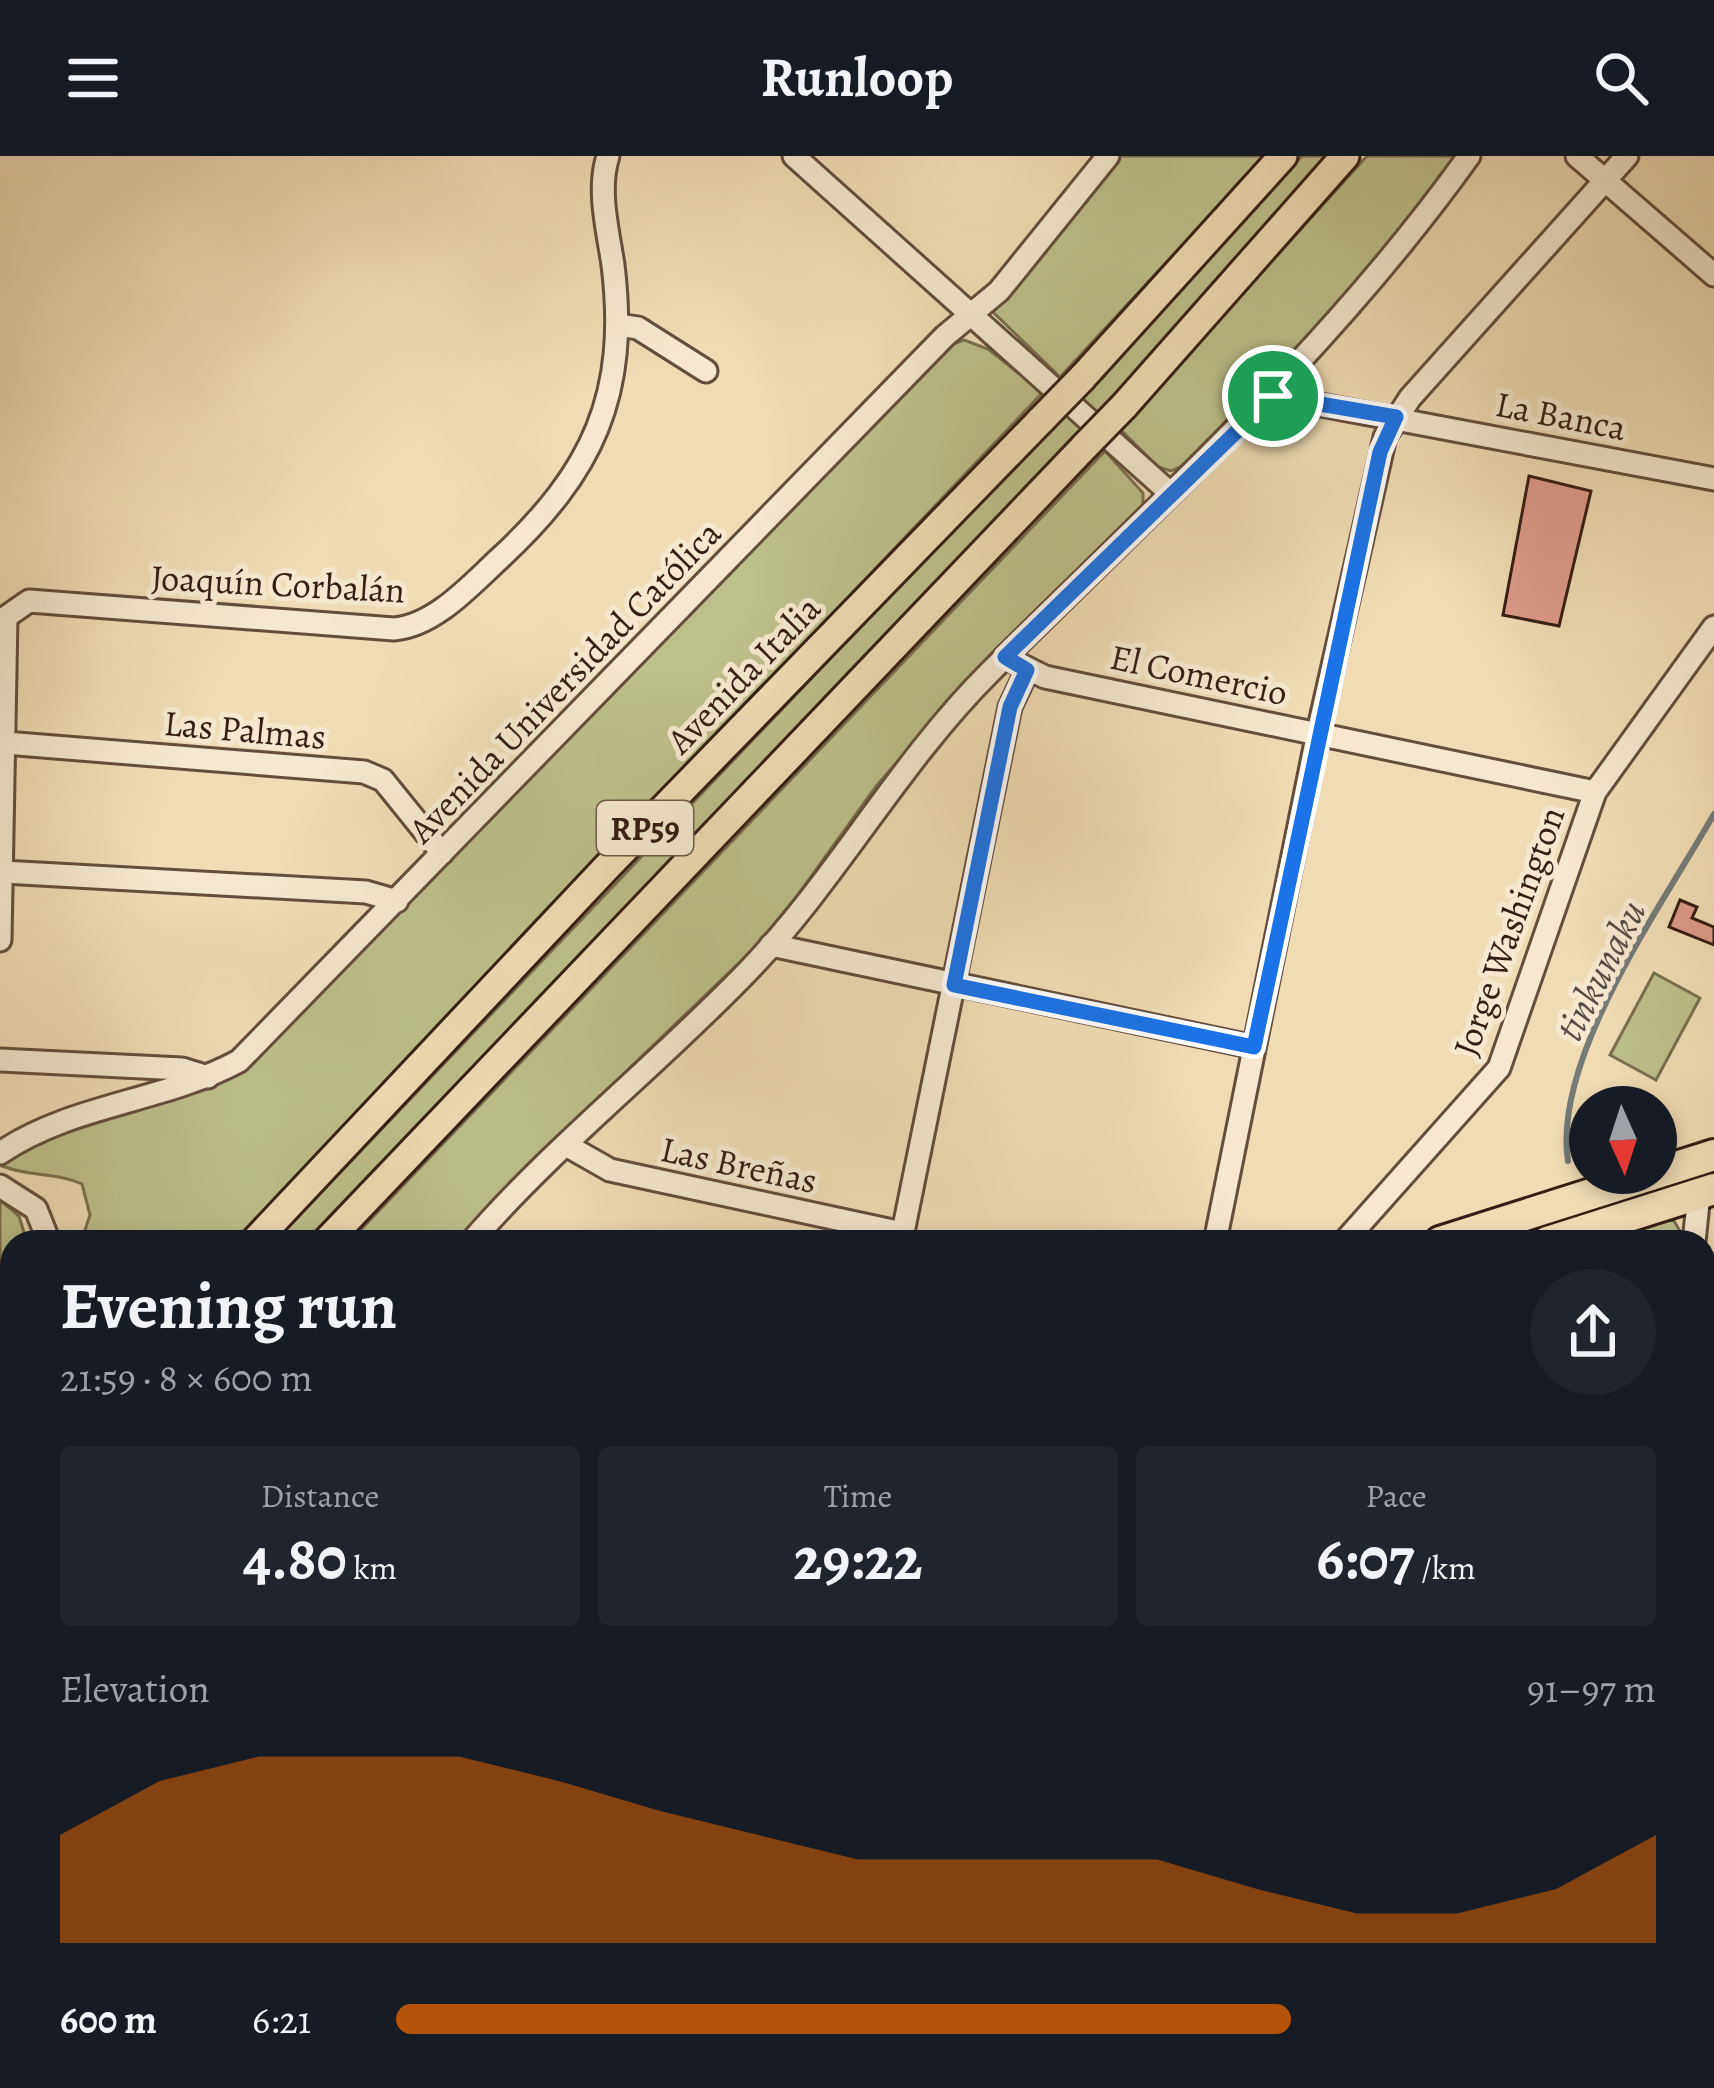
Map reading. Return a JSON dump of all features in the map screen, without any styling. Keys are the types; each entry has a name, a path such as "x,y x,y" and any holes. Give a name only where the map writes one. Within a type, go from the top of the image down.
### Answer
{"highway":[{"path":"1478,1230 1714,1155"},
{"path":"1584,1230 1706,1191"}],"main road":[{"name":"Avenida Italia","path":"265,1230 605,868 1082,378 1283,156"},
{"name":"RP59","path":"337,1230 1124,406 1345,156"}],"street":[{"name":"Joaquín Corbalán","path":"5,743 6,616 21,603 394,629 424,622 538,523 571,483 601,424 618,325 603,186 608,156"},
{"path":"794,156 1171,493"},
{"name":"Avenida Universidad Católica","path":"0,1153 42,1128 208,1077 239,1060 945,336 974,315 1057,225 1108,156"},
{"path":"483,1230 770,945 962,703 1273,396 1393,257 1469,156"},
{"path":"1576,156 1714,274"},
{"path":"1217,1230 1380,452 1396,417 1627,156"},
{"path":"618,325 638,328 706,371"},
{"name":"La Banca","path":"1273,396 1714,479"},
{"name":"Jorge Washington","path":"1355,1230 1499,1068 1595,793 1714,627"},
{"name":"El Comercio","path":"1005,657 1027,670 1595,793"},
{"path":"904,1230 1010,707 1027,670"},
{"path":"0,940 5,743"},
{"name":"Las Palmas","path":"5,743 364,772 382,780 442,853"},
{"path":"3,872 365,892 398,901"},
{"path":"770,945 1254,1047"},
{"path":"0,1060 182,1069 208,1077"},
{"name":"Las Breñas","path":"566,1145 610,1169 868,1230"},
{"path":"0,1186 36,1209 44,1230"},
{"path":"1697,1230 1706,1191"}],"green space":[{"path":"1118,156 1265,156 1060,377 993,312"},
{"path":"1302,156 1331,156 1257,245 318,1230 285,1230 1136,338"},
{"path":"1367,156 1457,156 1383,260 1309,347 1184,465 1171,471 1158,467 1120,429"},
{"path":"964,340 988,349 1043,392 247,1230 85,1230 90,1215 82,1184 2,1166 4,1158 34,1143 195,1089 255,1057 937,350"},
{"path":"1105,451 1143,493 1143,505 995,650 877,785 772,931 497,1196 468,1230 360,1230"},
{"path":"1654,973 1700,998 1656,1080 1610,1055"},
{"path":"0,1200 19,1216 23,1230 0,1230"},
{"path":"1659,1219 1674,1221 1679,1230 1626,1230"}],"building":[{"path":"1529,476 1591,491 1559,626 1503,615"},
{"path":"1680,900 1697,907 1692,918 1714,927 1714,945 1669,927"}],"waterway":[{"name":"tinkunaku","path":"1568,1161 1568,1120 1594,1030 1641,936 1714,814"}],"route":[{"path":"1273,396 1396,417 1380,452 1254,1047 954,985 1010,707 1027,670 1005,657 1273,396"}]}
